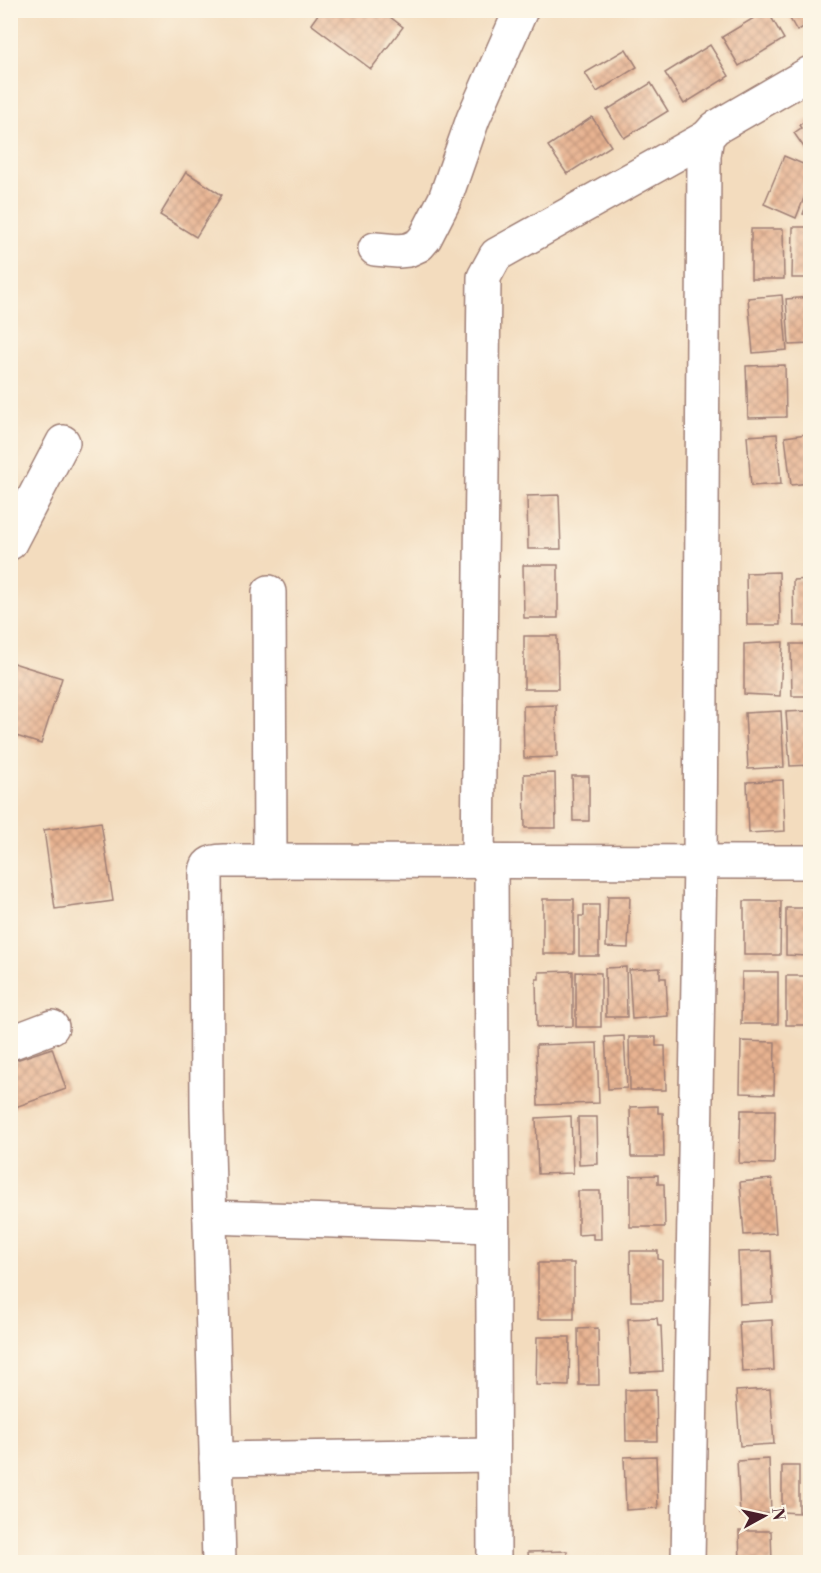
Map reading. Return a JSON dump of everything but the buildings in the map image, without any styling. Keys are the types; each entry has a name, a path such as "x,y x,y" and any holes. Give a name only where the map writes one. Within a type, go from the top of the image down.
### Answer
{"street":[{"path":"375,249 408,250 419,245 425,238 445,199 473,119 521,10"},
{"path":"494,1563 492,1226 484,861 484,277 496,255 707,137 715,128 810,73"},
{"path":"688,1563 700,862 704,167 707,137"},
{"path":"10,543 63,442"},
{"path":"269,592 270,861"},
{"path":"219,1563 207,1111 207,866 218,861 810,862"},
{"path":"10,1043 52,1027"},
{"path":"210,1217 492,1226"},
{"path":"216,1459 493,1455"}]}
